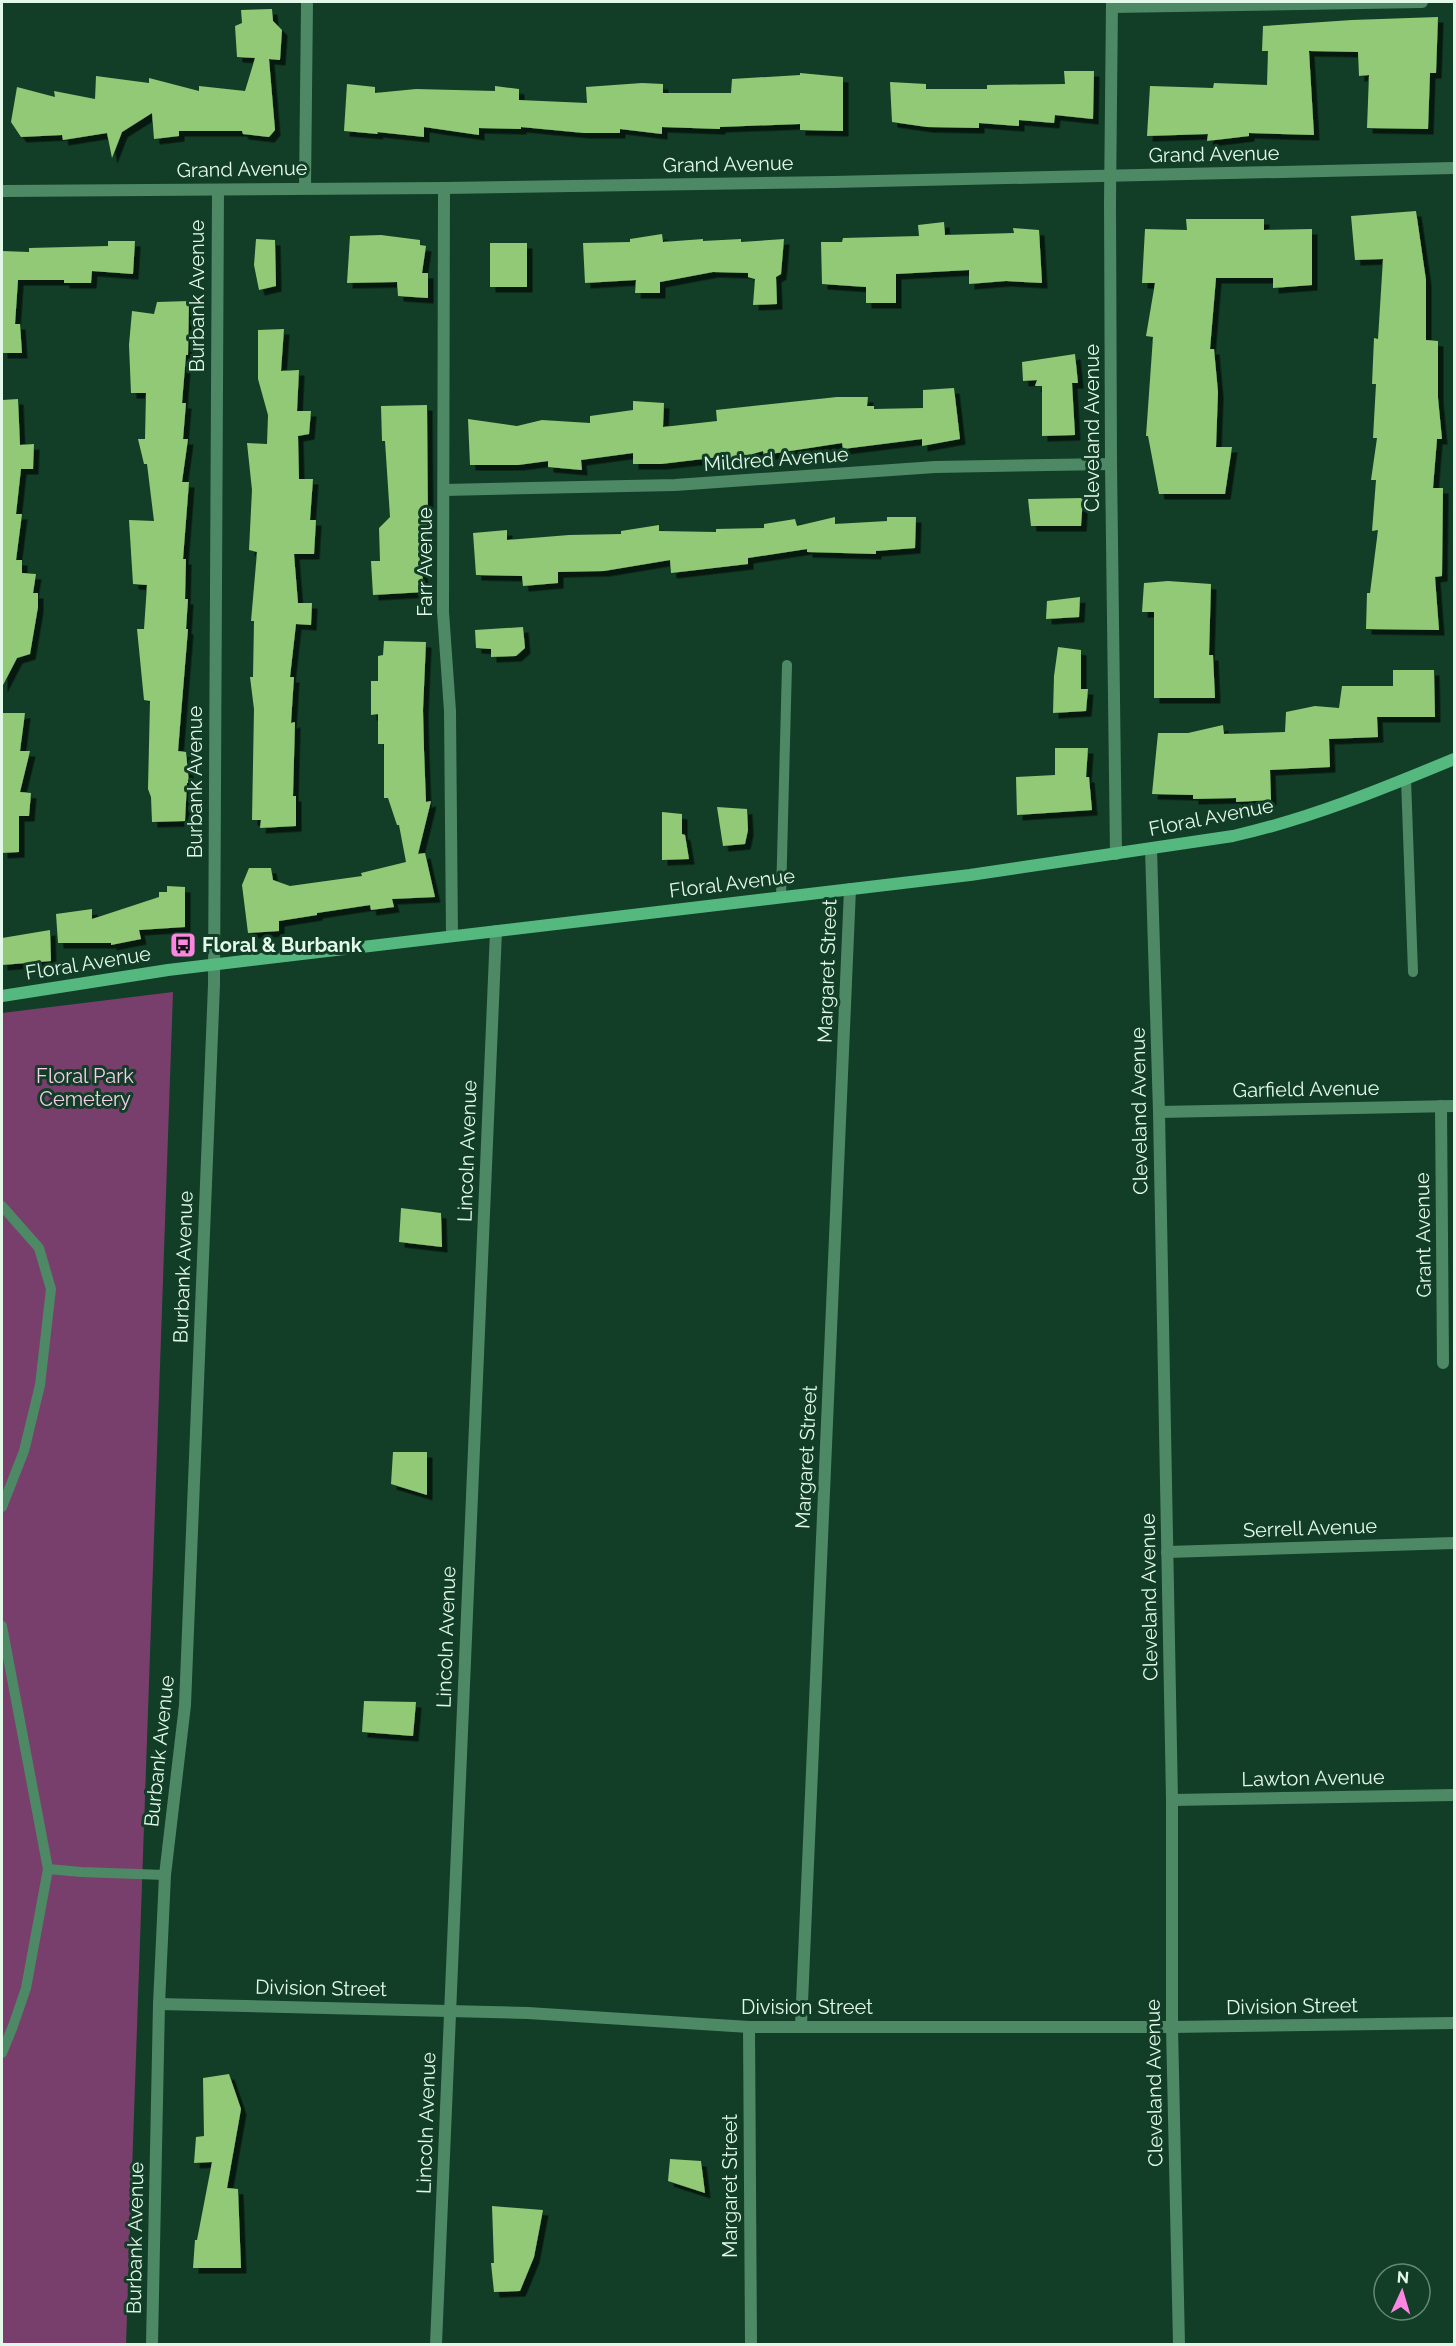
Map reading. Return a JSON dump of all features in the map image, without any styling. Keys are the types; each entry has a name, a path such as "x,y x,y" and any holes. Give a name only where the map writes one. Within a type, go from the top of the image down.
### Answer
{"street":[{"path":"305,188 307,2"},
{"path":"1112,4 1422,2"},
{"name":"Cleveland Avenue","path":"1112,4 1111,464 1116,854"},
{"name":"Grand Avenue","path":"2,191 444,188 1455,168"},
{"name":"Farr Avenue","path":"444,188 443,612 450,711 452,936"},
{"name":"Burbank Avenue","path":"152,2344 159,2004 165,1875 185,1705 214,964 218,189"},
{"name":"Mildred Avenue","path":"444,490 675,486 935,467 1111,464"},
{"name":"Floral Avenue","path":"2,996 214,964 970,875 1151,849 1271,828 1455,759"},
{"name":"Cleveland Avenue","path":"1151,849 1159,1112 1172,1800 1172,2027 1179,2344"},
{"name":"Margaret Street","path":"801,2026 850,889"},
{"name":"Lincoln Avenue","path":"436,2344 496,931"},
{"name":"Grant Avenue","path":"1441,1106 1443,1363"},
{"name":"Garfield Avenue","path":"1159,1112 1455,1106"},
{"name":"Serrell Avenue","path":"1167,1552 1455,1543"},
{"name":"Lawton Avenue","path":"1172,1800 1455,1795"},
{"name":"Division Street","path":"159,2004 528,2013 749,2027 1172,2027 1455,2023"},
{"name":"Margaret Street","path":"749,2027 751,2344"}],"lane":[{"path":"781,897 787,665"},
{"path":"1406,779 1413,972"},
{"path":"2,1206 39,1248 51,1289 40,1384 24,1451 2,1507"},
{"path":"2,1626 48,1869 26,1988 14,2026 2,2052"},
{"path":"48,1869 165,1875"}],"green space":[{"name":"Floral Park Cemetery","path":"173,992 126,2344 2,2344 2,1013"}],"building":[{"path":"272,9 273,21 282,30 280,60 269,59 275,130 269,137 243,134 242,131 179,131 179,136 154,139 152,113 122,132 112,158 107,133 63,140 62,135 21,137 11,122 17,87 55,97 54,91 95,99 96,76 149,83 149,78 199,91 199,86 245,91 255,58 237,57 235,26 242,23 241,10"},
{"path":"1438,17 1436,73 1430,73 1428,129 1367,128 1369,75 1359,76 1358,52 1309,51 1314,135 1249,133 1249,136 1207,141 1208,134 1147,136 1150,86 1213,88 1214,83 1267,85 1268,51 1262,51 1263,26"},
{"path":"1064,71 1094,71 1093,119 1055,115 1054,123 1019,120 1019,126 979,123 979,128 927,127 892,122 890,82 926,84 926,89 987,89 987,85 1065,84"},
{"path":"800,73 843,77 843,131 800,130 800,124 720,127 720,129 662,127 662,134 620,129 620,133 584,133 521,127 521,129 479,128 479,135 424,127 424,137 344,131 347,84 375,87 375,93 416,89 495,91 495,86 519,89 519,100 587,103 586,87 642,83 663,84 663,93 731,93 732,79 800,75"},
{"path":"1416,211 1426,280 1426,340 1438,341 1438,398 1442,439 1437,439 1433,488 1443,488 1442,576 1435,577 1439,630 1366,629 1367,593 1370,593 1378,530 1372,531 1376,480 1371,480 1377,438 1373,438 1376,384 1372,384 1374,338 1378,339 1383,259 1355,260 1351,216"},
{"path":"1186,219 1264,219 1264,230 1312,229 1312,285 1273,288 1273,278 1216,278 1210,349 1214,349 1218,392 1216,447 1232,447 1225,494 1159,494 1148,436 1146,436 1153,337 1146,336 1155,283 1142,283 1145,229 1187,230"},
{"path":"944,222 945,235 1014,233 1013,228 1039,230 1042,283 1006,281 969,284 969,270 896,274 896,303 866,303 866,287 822,284 821,242 842,242 843,238 919,236 918,225"},
{"path":"662,234 663,242 703,239 703,241 741,239 741,242 784,239 781,274 776,277 777,304 753,305 755,279 748,277 748,273 713,272 660,282 660,293 635,293 636,280 585,283 583,243 630,242 630,239"},
{"path":"381,235 420,240 420,245 426,246 422,273 428,273 428,298 398,296 397,282 347,283 350,236"},
{"path":"256,239 275,240 276,286 259,290 254,265"},
{"path":"108,241 135,241 133,274 92,271 91,283 64,283 64,280 18,280 15,324 20,324 22,353 2,353 2,251 29,252 29,248 108,246"},
{"path":"490,243 527,243 527,287 490,287"},
{"path":"189,301 188,355 186,355 182,403 186,403 183,439 188,439 182,482 189,482 183,559 186,559 185,599 188,599 186,629 188,629 178,751 186,752 189,783 187,783 185,821 152,822 151,797 148,789 150,701 144,700 137,629 144,629 147,585 133,584 129,520 154,521 147,464 144,464 138,439 145,439 146,393 131,393 129,345 132,311 154,314 157,302"},
{"path":"284,329 281,371 299,370 297,411 311,411 309,434 298,436 299,479 313,479 310,520 316,520 314,554 294,554 298,603 312,603 311,625 296,624 290,677 294,677 291,723 295,722 293,796 296,796 296,826 260,828 261,820 252,820 254,709 250,677 253,677 254,621 251,621 257,552 249,550 252,490 247,443 267,444 268,415 258,379 258,330"},
{"path":"1075,354 1078,383 1072,383 1075,435 1042,436 1042,386 1035,386 1037,380 1023,381 1022,362"},
{"path":"954,388 960,439 922,446 922,439 843,449 842,443 764,455 763,451 721,463 720,457 661,464 633,464 633,453 581,460 582,470 548,467 548,461 518,465 470,465 468,419 517,426 542,420 590,423 590,416 633,410 633,401 664,403 663,427 717,421 716,410 837,397 868,397 867,406 874,406 874,409 923,408 923,390"},
{"path":"18,399 20,445 34,444 33,469 21,469 16,514 22,514 16,560 22,560 22,573 36,574 33,593 38,593 38,607 30,654 17,658 2,687 2,400"},
{"path":"427,405 428,523 425,554 419,555 425,592 373,595 371,561 380,561 379,528 390,517 385,441 382,441 381,406"},
{"path":"1083,498 1081,526 1031,526 1028,499"},
{"path":"835,517 835,524 887,521 887,517 916,517 915,548 876,551 876,554 807,552 807,549 748,558 748,564 671,573 670,560 604,571 558,572 558,583 523,586 522,576 476,575 473,533 507,530 507,540 621,534 621,531 659,525 659,531 716,532 716,529 764,528 764,524 795,519 797,526"},
{"path":"1168,581 1211,584 1209,655 1213,655 1215,698 1154,698 1154,612 1142,612 1144,583"},
{"path":"1080,597 1079,617 1046,619 1047,601"},
{"path":"523,627 525,648 516,656 491,657 491,649 476,648 475,630"},
{"path":"384,641 426,642 424,750 426,802 431,801 418,854 425,853 435,897 392,899 394,907 371,910 370,905 317,913 317,915 279,921 279,931 248,933 242,885 249,868 271,868 273,880 290,886 362,876 361,873 406,862 399,825 397,825 388,798 384,798 384,744 378,744 378,714 371,715 371,681 378,681 378,656 383,655"},
{"path":"1058,647 1081,650 1081,689 1088,689 1086,711 1053,713"},
{"path":"1393,670 1434,670 1435,717 1377,717 1378,737 1329,739 1330,767 1270,770 1271,800 1236,802 1236,798 1193,799 1193,795 1152,794 1158,733 1188,733 1223,725 1224,734 1285,732 1286,712 1315,706 1339,708 1342,686 1393,686"},
{"path":"2,713 25,713 20,751 30,751 20,792 31,793 29,816 19,816 19,852 2,853"},
{"path":"1055,748 1088,748 1086,777 1089,777 1092,810 1017,815 1016,777 1055,775"},
{"path":"717,807 747,809 748,830 745,844 723,846"},
{"path":"662,812 682,814 682,834 685,835 689,859 662,860"},
{"path":"167,886 185,887 185,927 139,930 141,939 111,945 111,943 58,943 56,914 92,909 92,919 159,897 159,892 167,892"},
{"path":"50,930 51,961 2,965 2,938"},
{"path":"401,1208 441,1213 442,1247 399,1242"},
{"path":"393,1452 427,1452 427,1495 391,1484"},
{"path":"364,1701 416,1702 413,1736 362,1732"},
{"path":"229,2074 241,2109 227,2188 238,2189 241,2268 193,2268 195,2240 197,2240 212,2162 194,2163 196,2137 204,2136 203,2078"},
{"path":"670,2159 701,2161 705,2193 668,2181"},
{"path":"492,2206 543,2210 534,2257 520,2291 494,2292 491,2263 494,2263"}],"place":[{"name":"Floral & Burbank","path":"183,945"}]}
